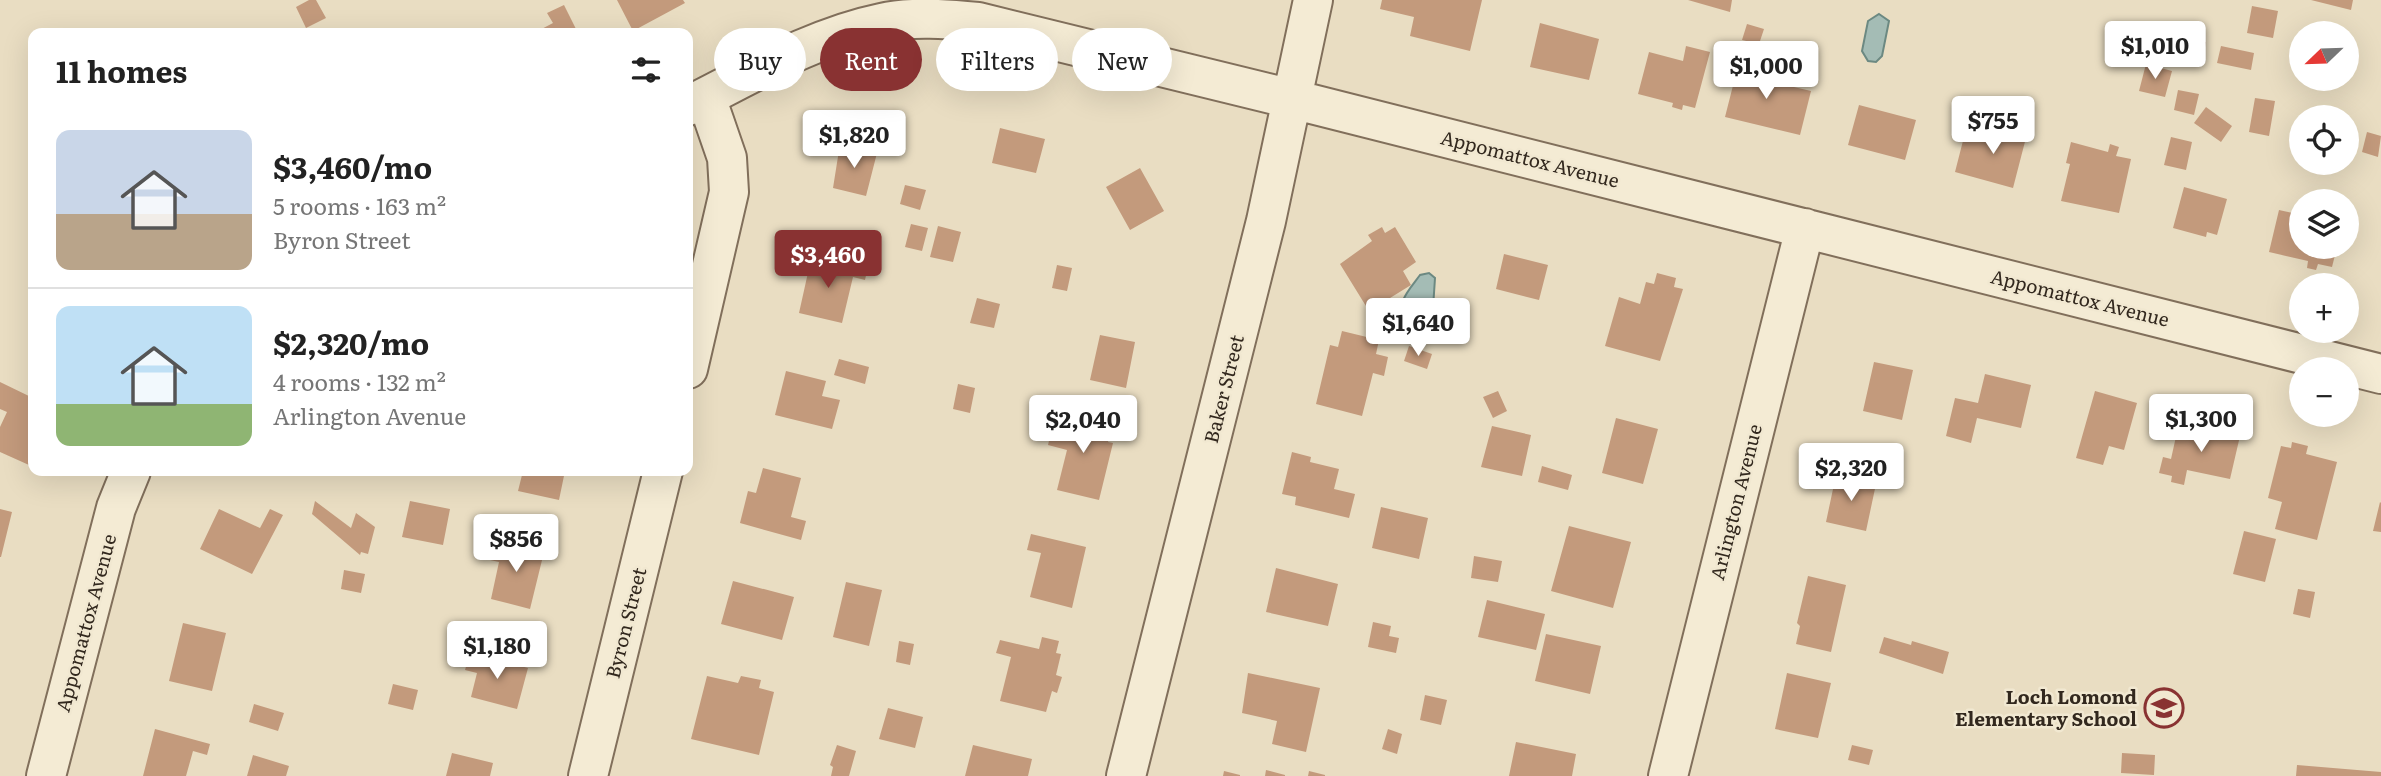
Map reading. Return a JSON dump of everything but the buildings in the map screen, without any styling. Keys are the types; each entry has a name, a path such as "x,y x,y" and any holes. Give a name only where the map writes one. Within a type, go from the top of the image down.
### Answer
{"street":[{"name":"Baker Street","path":"1126,776 1266,221 1312,0"},
{"name":"Appomattox Avenue","path":"697,102 827,38 882,23 930,18 978,22 2381,374"},
{"path":"693,347 729,192 727,158 697,102"},
{"name":"Arlington Avenue","path":"1668,776 1805,228"},
{"name":"Appomattox Avenue","path":"46,776 116,508 129,476"},
{"name":"Byron Street","path":"588,776 662,476"}],"water":[{"path":"1879,14 1889,21 1882,56 1876,62 1868,61 1862,51 1868,21"},
{"path":"1429,273 1435,278 1432,323 1420,329 1404,322 1401,309 1404,297 1420,275"}],"place":[{"name":"Loch Lomond Elementary School","path":"2164,708"}]}
